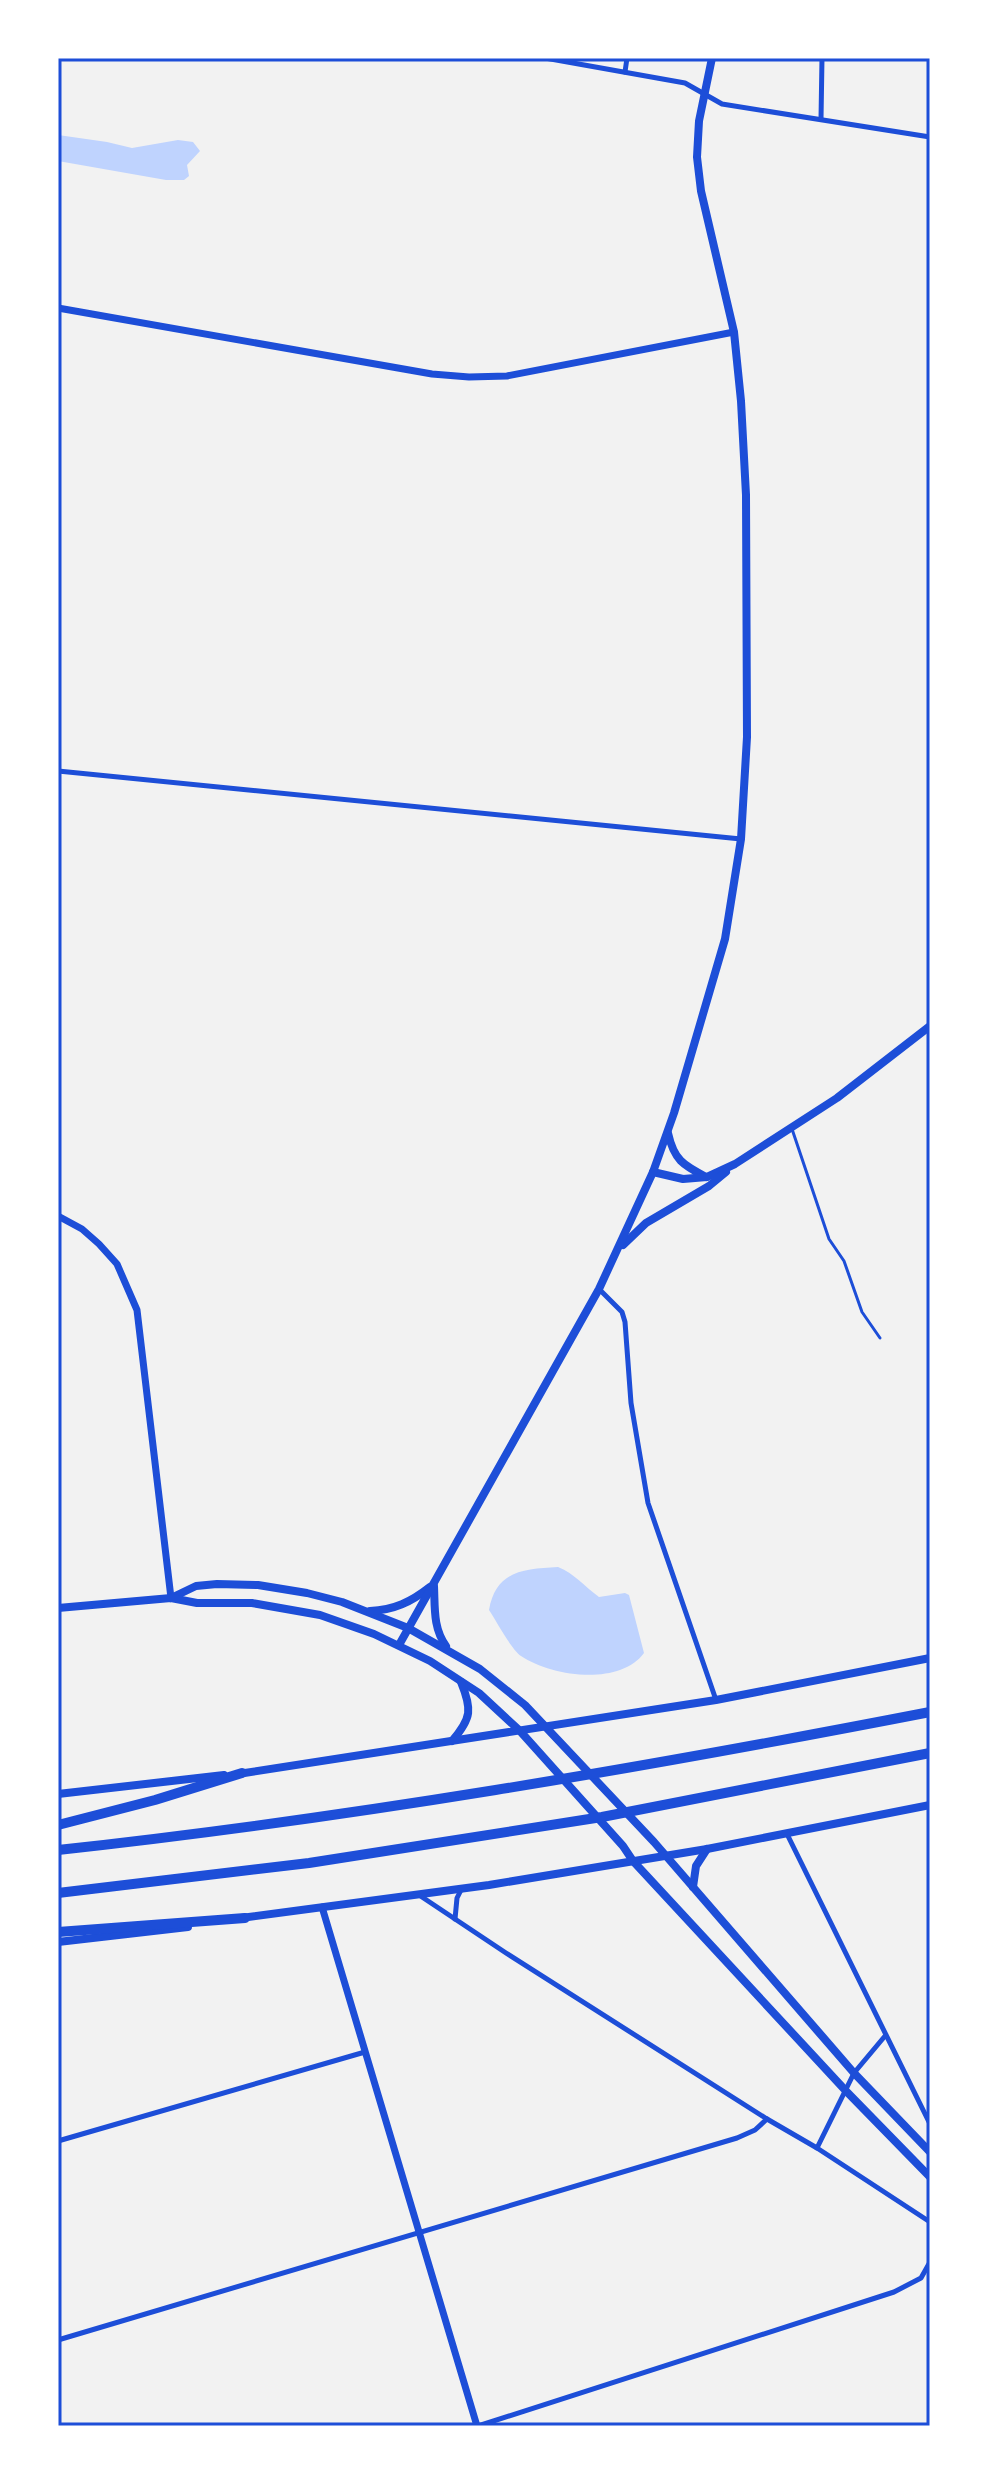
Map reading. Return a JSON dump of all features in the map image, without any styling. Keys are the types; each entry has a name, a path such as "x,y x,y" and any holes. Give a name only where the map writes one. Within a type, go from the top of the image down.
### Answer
{"highway":[{"path":"58,1850 287,1822 609,1773 930,1712"},
{"path":"58,1893 309,1863 528,1829 930,1753"},
{"path":"58,1825 242,1773"},
{"path":"58,1932 245,1918"}],"main road":[{"path":"399,1645 619,1248 668,1130 725,939 741,839 747,737 748,635 743,441 734,332 701,191 697,157 703,93 712,58"},
{"path":"653,1172 683,1179 707,1177 735,1164 792,1129 930,1026"},
{"path":"668,1130 677,1158 688,1168 707,1177"},
{"path":"619,1248 646,1223 709,1186 735,1164"},
{"path":"366,1611 393,1608 413,1601 433,1584"},
{"path":"433,1584 435,1618 440,1636 449,1650"},
{"path":"171,1598 196,1586 258,1585 307,1593 408,1628 449,1650 507,1689 654,1842 854,2073 930,2152"},
{"path":"58,1608 171,1598 197,1603 281,1606 320,1615 374,1634 461,1681 479,1693 529,1740 633,1861 930,2177"},
{"path":"58,1794 242,1773 520,1731 548,1730 930,1658"},
{"path":"451,1741 468,1720 469,1701 461,1681"},
{"path":"58,1942 461,1889 707,1849 930,1805"},
{"path":"693,1887 696,1866 707,1849"}],"street":[{"path":"545,58 685,83 722,104 930,137"},
{"path":"625,72 627,58"},
{"path":"821,119 822,58"},
{"path":"58,308 390,367 469,377 507,376 734,332"},
{"path":"58,771 741,839"},
{"path":"58,1216 82,1229 117,1264 137,1310 171,1598"},
{"path":"599,1289 622,1312 625,1322 631,1403 648,1500 716,1700"},
{"path":"787,1834 930,2124"},
{"path":"455,1920 461,1889"},
{"path":"418,1895 930,2222"},
{"path":"322,1907 478,2426 894,2292 921,2278 930,2262"},
{"path":"817,2148 854,2073 885,2036"},
{"path":"58,2141 366,2052"},
{"path":"58,2340 737,2138 755,2130 767,2119"}],"lane":[{"path":"792,1129 829,1239 844,1261 862,1312 880,1338"}],"water":[{"path":"58,135 132,148 178,140 193,142 200,151 187,165 189,176 184,180 166,180 58,161"},
{"path":"558,1567 599,1597 629,1595 644,1653 633,1663 603,1674 567,1673 534,1663 513,1648 489,1610 498,1587 513,1574"}]}
